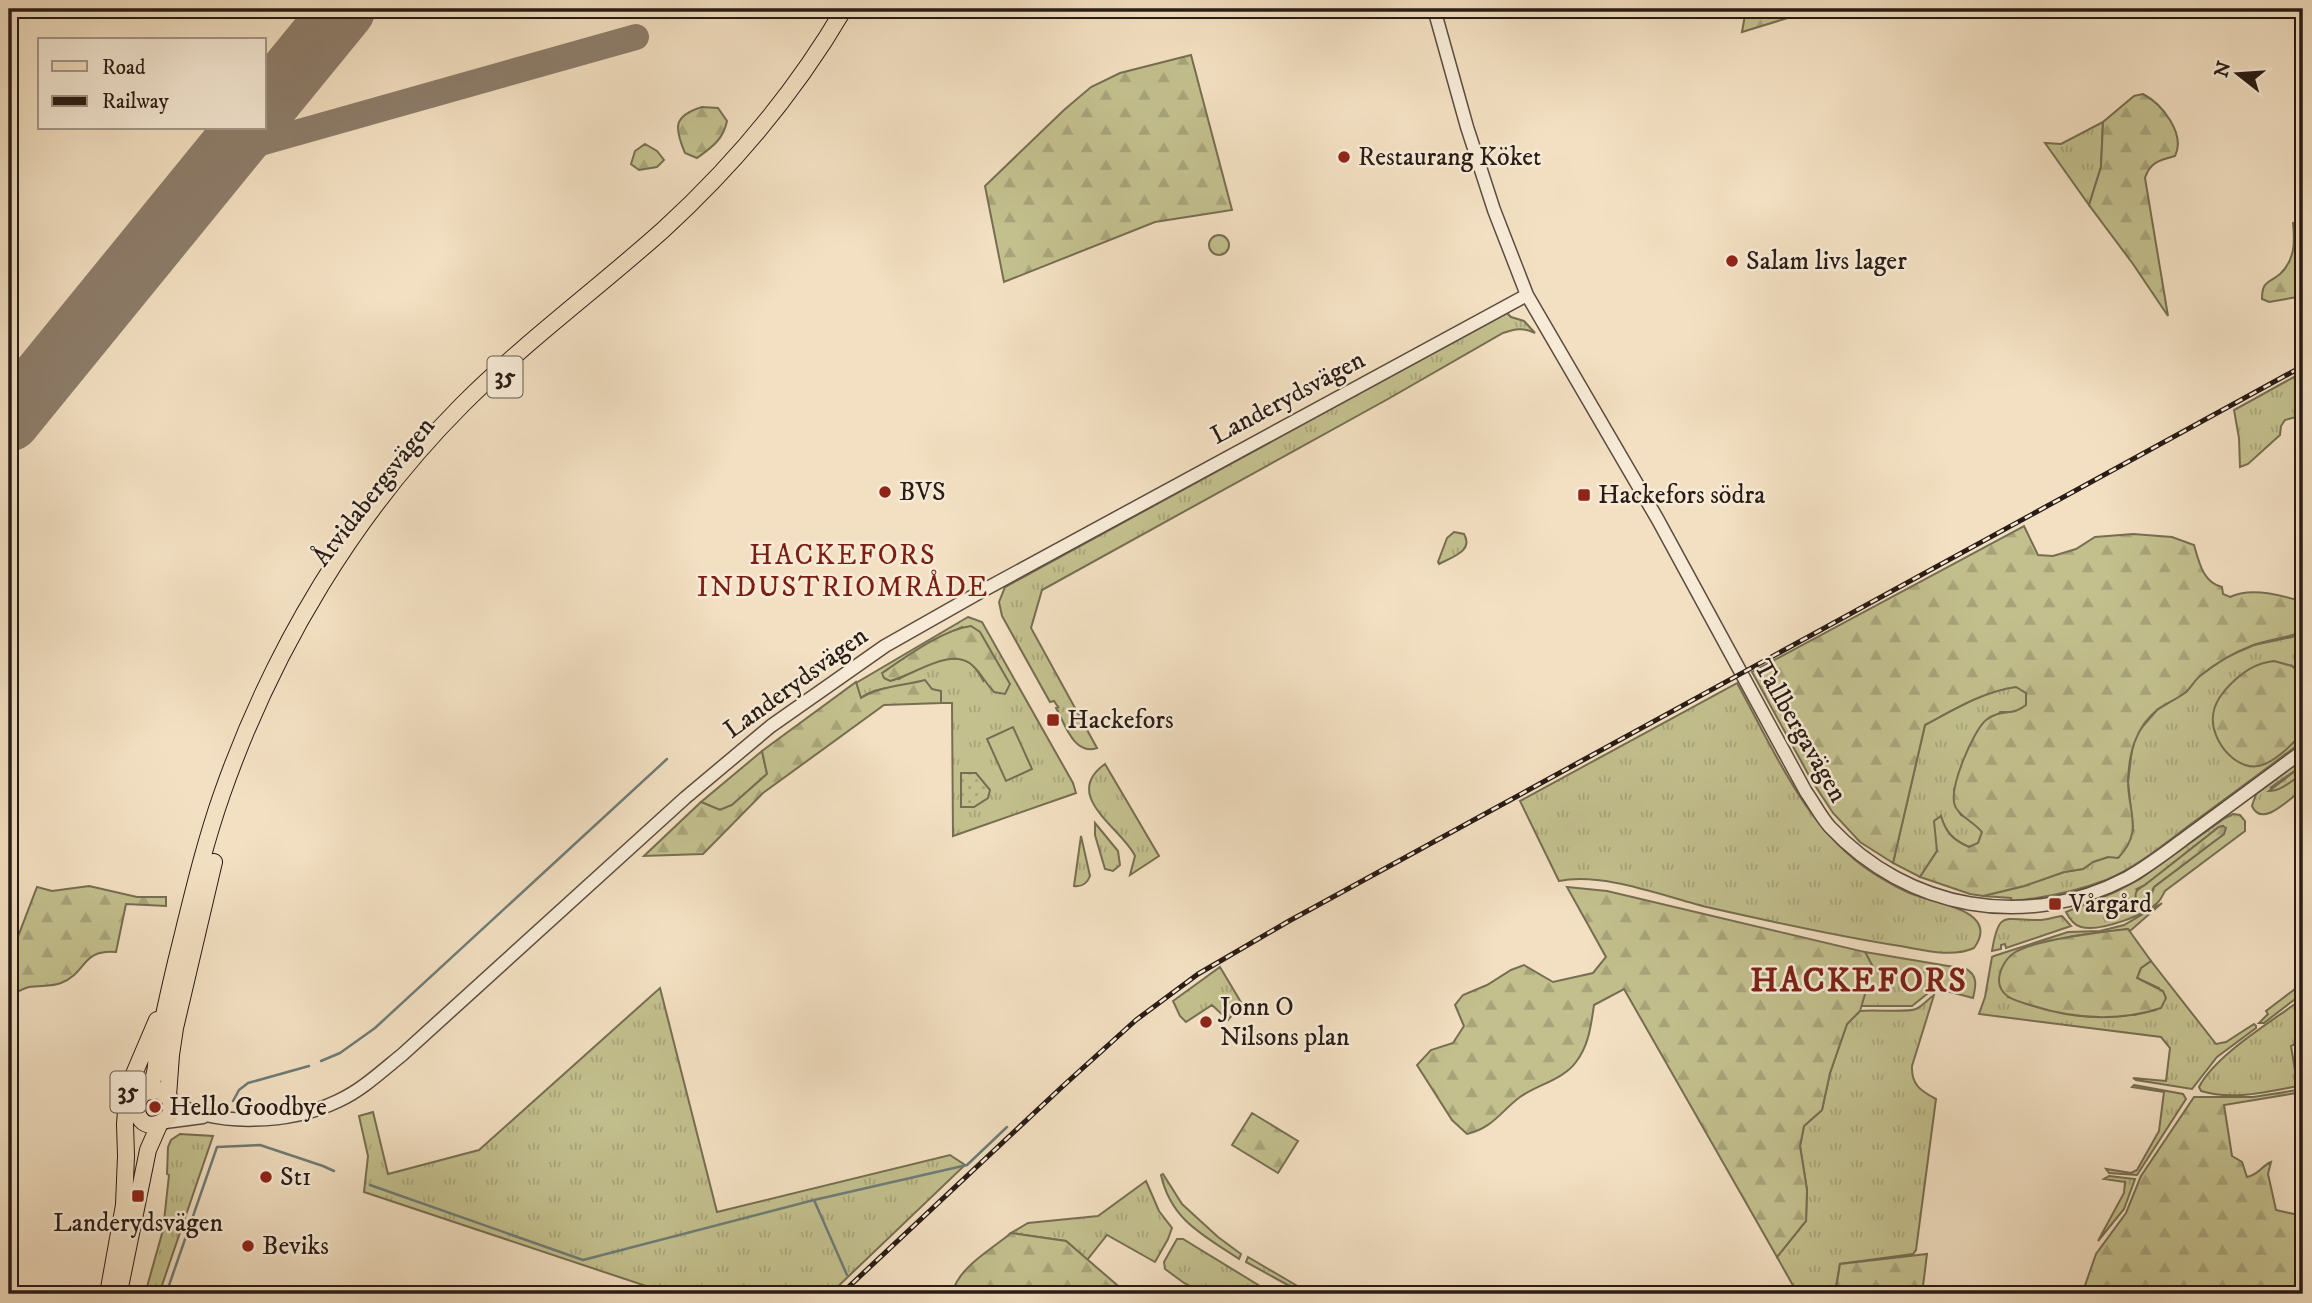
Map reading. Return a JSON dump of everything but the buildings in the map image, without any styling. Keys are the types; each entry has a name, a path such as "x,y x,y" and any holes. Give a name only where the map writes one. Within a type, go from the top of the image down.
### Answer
{"main road":[{"name":"Åtvidabergsvägen","path":"146,1092 154,1077 170,988 217,810 269,680 313,598 365,520 406,467 461,405 664,229 723,170 782,101 844,9"},
{"name":"Åtvidabergsvägen","path":"170,1098 171,1055 187,970 230,800 259,724 295,648 321,602 372,526 439,443 507,375 669,236 717,189 761,141 789,105 855,9"},
{"name":"Åtvidabergsvägen","path":"124,1204 127,1098 134,1074 170,988"},
{"name":"35","path":"119,1294 148,1150 162,1123 171,1114 170,1098 157,1090 146,1092 137,1103 139,1116 146,1123 162,1123"},
{"name":"Åtvidabergsvägen","path":"108,1294 133,1164 139,1116"}],"street":[{"name":"Tallbergavägen","path":"1434,9 1444,52 1486,184 1527,295 1658,520 1807,792 1829,825 1860,854 1898,880 1968,904 2010,908 2062,903 2129,877 2303,751"},
{"name":"Landerydsvägen","path":"162,1123 193,1117 254,1119 293,1115 338,1101 356,1091 403,1054 736,754 850,669 982,591 1527,295"},
{"name":"Landerydsvägen","path":"170,1098 185,1108 217,1116"}],"green space":[{"path":"1746,9 1817,9 1742,32"},
{"path":"1191,55 1232,210 1155,222 1004,282 985,186 1091,87 1120,73"},
{"path":"2143,94 2164,112 2175,129 2177,138 2175,156 2153,165 2145,178 2168,316 2089,205 2101,167 2103,122 2134,96"},
{"path":"702,107 718,108 727,121 720,138 697,158 685,153 678,129 686,114"},
{"path":"2103,122 2101,167 2089,205 2045,143 2061,144"},
{"path":"645,144 657,151 664,160 657,167 639,170 631,164 635,151"},
{"path":"2303,220 2303,296 2269,302 2262,299 2265,286 2289,263 2294,244 2293,223"},
{"path":"1219,235 1226,238 1229,245 1226,252 1219,255 1212,252 1209,245 1212,238"},
{"path":"1507,313 1524,321 1535,333 1519,329 1503,333 1042,590 1031,628 1097,748 1089,749 1076,743 1056,708 1058,707 1054,701 1050,702 1002,616 999,602 1005,587"},
{"path":"2303,372 2303,415 2285,420 2280,435 2248,464 2240,467 2234,410"},
{"path":"2024,526 2038,555 2053,556 2076,549 2095,537 2133,534 2172,537 2194,545 2203,571 2210,581 2222,587 2223,594 2230,597 2266,593 2303,602 2303,631 2257,644 2231,655 2206,671 2186,692 2150,716 2132,751 2128,781 2133,830 2131,839 2118,858 2108,857 2083,869 1983,896 1920,877 1937,851 1934,821 1941,816 1954,839 1969,847 1978,843 1982,832 1955,806 1958,774 1975,736 1986,720 1997,714 2021,709 2026,705 2026,693 2016,687 2004,689 1969,702 1925,725 1893,863 1860,842 1833,813 1812,781 1752,672"},
{"path":"1454,532 1464,534 1466,545 1460,553 1439,564 1447,538"},
{"path":"968,617 982,622 1073,783 1076,793 953,836 952,703 941,703 941,691 909,687 880,689 860,698 856,683","holes":["962,627 984,682 974,667 962,660 934,662 899,679 897,663"]},
{"path":"971,626 980,632 1010,684 1005,694 994,692 979,672 965,660 944,660 890,681 884,678 882,673 925,645 948,633"},
{"path":"2303,631 2303,675 2292,666 2286,749 2303,733 2303,741 2150,855 2117,875 2083,888 2036,898 2012,901 2011,898 1983,896 2083,869 2108,857 2119,857 2133,830 2128,782 2137,733 2157,710 2186,692 2198,677 2226,657 2254,645 2292,637"},
{"path":"2274,661 2292,666 2303,675 2303,733 2265,764 2245,765 2228,754 2216,735 2213,725 2215,705 2227,687 2239,676 2258,665"},
{"path":"925,680 932,689 941,691 941,703 884,705 763,793 703,854 644,856 701,802 720,810 732,805 767,774 762,751 856,682 861,698 884,689"},
{"path":"1737,683 1794,787 1829,835 1849,855 1888,882 1909,893 1950,906 1973,917 1979,925 1980,935 1974,948 1947,953 1928,951 1711,908 1615,883 1577,879 1559,881 1520,801"},
{"path":"2016,686 2026,693 2026,705 2017,712 2000,712 1954,789 1955,805 1961,815 1974,822 1982,832 1978,844 1969,847 1955,839 1948,832 1941,817 1937,851 1920,877 1893,863 1925,725 1980,697"},
{"path":"1013,727 1032,769 1006,781 987,739"},
{"path":"762,751 767,774 732,805 720,810 701,802"},
{"path":"2303,759 2303,765 2270,788 2287,784 2303,773 2303,789 2276,810 2262,814 2257,812 2252,806 2256,794"},
{"path":"1105,764 1159,856 1130,875 1135,856 1099,812 1089,788 1093,776"},
{"path":"2303,765 2303,773 2282,787 2269,791"},
{"path":"961,773 976,773 990,790 988,798 974,807 961,807"},
{"path":"2233,814 2240,815 2245,821 2245,831 2165,891 2160,900 2144,912 2123,921 2089,928 2081,927 2068,917 2066,912 2140,879","holes":["2223,826 2224,834 2154,887 2152,893 2137,889 2219,827"]},
{"path":"1095,823 1118,851 1120,865 1113,871 1105,869 1095,835"},
{"path":"2223,826 2226,828 2224,834 2154,887 2149,898 2141,902 2136,899 2139,889"},
{"path":"1081,836 1090,876 1084,884 1074,886"},
{"path":"89,886 137,897 166,897 166,906 126,904 116,952 96,954 76,974 61,983 29,987 9,996 9,960 37,887 52,891"},
{"path":"1567,887 1607,891 1865,952 1873,967 1860,1011 1847,1024 1830,1073 1822,1110 1804,1126 1800,1146 1807,1190 1806,1221 1777,1257 1624,989 1594,1005 1587,1042 1571,1068 1520,1097 1484,1128 1476,1131 1467,1134 1452,1120 1417,1065 1431,1050 1453,1043 1464,1026 1455,1005 1463,995 1524,965 1553,982 1593,973 1606,957"},
{"path":"2162,903 2130,931 2128,929 2074,936 2036,945 2008,997 2031,1005 2120,1015 2156,1010 2159,988 2137,978 2141,968 2151,961 2216,1044 2226,1042 2254,1024 2256,1026 2217,1057 2192,1089 2133,1078 2166,1081 2170,1048 2161,1037 1979,1014 1992,957 2068,932 2100,931 2124,925"},
{"path":"2062,916 2071,926 2006,948 2005,944 2001,945 2001,949 1992,951 1998,928 2005,920 2042,920"},
{"path":"2128,929 2151,961 2141,968 2137,978 2163,991 2166,998 2161,1008 2112,1017 2079,1016 2046,1010 2015,1000 2006,995 2000,987 2000,973 2005,962 2024,948 2069,937"},
{"path":"1865,952 1966,969 1974,978 1973,998 1939,989 1932,990 1912,1006 1861,1006 1873,967"},
{"path":"1220,967 1242,1004 1228,1020 1212,1005 1186,1022 1173,1001"},
{"path":"2303,983 2303,993 2264,1023 2259,1023 2268,1014 2266,1011"},
{"path":"660,988 717,1212 950,1155 965,1165 830,1294 670,1294 364,1192 368,1156 359,1116 373,1112 388,1174 479,1150"},
{"path":"1934,995 1912,1066 1915,1083 1936,1099 1916,1250 1913,1254 1840,1264 1835,1294 1793,1294 1795,1289 1777,1257 1806,1221 1807,1190 1800,1146 1804,1126 1822,1110 1830,1073 1847,1024 1860,1011 1912,1010"},
{"path":"2303,998 2303,1040 2291,1046 2297,1082 2303,1081 2303,1085 2239,1095 2201,1091 2199,1087 2207,1075 2231,1050"},
{"path":"2134,1085 2183,1094 2186,1099 2137,1175 2109,1173 2106,1169 2131,1173 2137,1170 2159,1131 2164,1092 2132,1087"},
{"path":"2303,1089 2303,1092 2224,1105 2232,1156 2242,1162 2247,1177 2271,1162 2268,1174 2276,1210 2303,1216 2303,1294 2082,1294 2096,1254 2126,1213 2141,1176 2194,1097 2253,1097"},
{"path":"1252,1113 1298,1141 1278,1173 1232,1145"},
{"path":"180,1134 213,1136 159,1294 145,1294 163,1230 169,1175 168,1147 171,1140"},
{"path":"1163,1174 1182,1204 1241,1254 1239,1259 1201,1234 1181,1215 1166,1191 1161,1175"},
{"path":"2109,1176 2135,1179 2124,1209 2098,1241 2124,1193 2125,1182 2104,1179"},
{"path":"1146,1181 1159,1211 1172,1228 1155,1262 1107,1235 1087,1260 1066,1241 1011,1233 1028,1223 1098,1216"},
{"path":"1011,1233 1066,1241 1117,1285 1110,1294 952,1294 955,1284 968,1267"},
{"path":"1177,1239 1183,1239 1273,1294 1205,1294 1184,1283 1165,1269 1164,1262"},
{"path":"1927,1254 1922,1294 1835,1294 1840,1264"},
{"path":"1248,1257 1311,1294 1304,1294 1246,1262"}],"waterway":[{"path":"321,1061 340,1053 375,1028 667,759"},
{"path":"233,1101 239,1090 248,1083 309,1066"},
{"path":"370,1185 583,1260 814,1200 967,1165 1007,1127"},
{"path":"166,1294 217,1147 260,1145 334,1171"},
{"path":"814,1200 847,1275"}],"taxiway":[{"path":"221,161 246,147 636,37"}],"runway":[{"path":"266,105 344,9"},
{"path":"9,420 245,130"}],"railway":[{"path":"841,1294 1136,1020 1198,974 1289,921 2303,366"}],"place":[{"name":"Restaurang Köket","path":"1344,157"},
{"name":"Salam livs lager","path":"1732,261"},
{"name":"BVS","path":"885,492"},
{"name":"Hackefors södra","path":"1584,495"},
{"name":"Hackefors","path":"1053,720"},
{"name":"Vårgård","path":"2055,904"},
{"name":"Jonn O Nilsons plan","path":"1206,1022"},
{"name":"Hello Goodbye","path":"155,1107"},
{"name":"St1","path":"266,1177"},
{"name":"Landerydsvägen","path":"138,1196"},
{"name":"Beviks","path":"248,1246"}],"district":[{"name":"HACKEFORS INDUSTRIOMRÅDE","path":"843,571"},
{"name":"HACKEFORS","path":"1859,981"}]}
